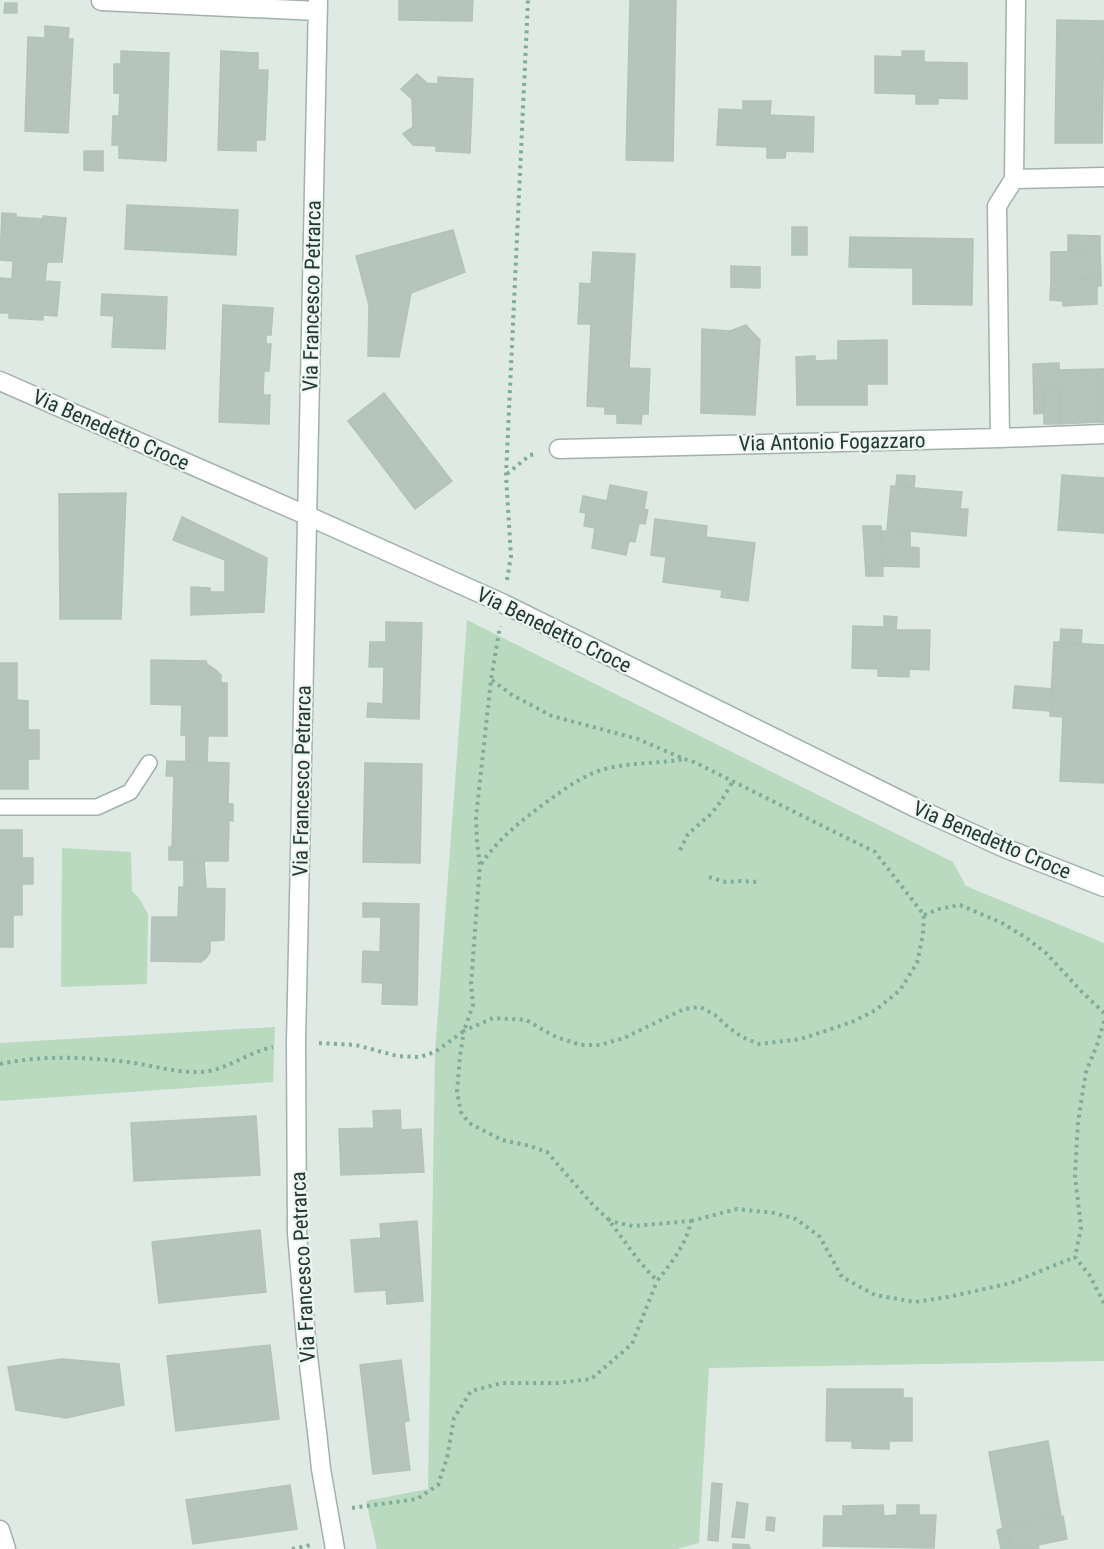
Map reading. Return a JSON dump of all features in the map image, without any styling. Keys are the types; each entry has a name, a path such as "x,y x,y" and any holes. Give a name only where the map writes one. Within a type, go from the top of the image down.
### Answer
{"street":[{"path":"1000,438 997,206 1014,179 1016,0"},
{"name":"Via Francesco Petrarca","path":"101,1 318,6 296,1043 297,1233 308,1362 321,1469 335,1549"},
{"path":"1014,179 1104,177"},
{"name":"Via Benedetto Croce","path":"0,381 504,604 914,807 1007,849 1104,887"},
{"name":"Via Antonio Fogazzaro","path":"559,449 1104,434"},
{"path":"0,1530 6,1549"}],"lane":[{"path":"0,807 97,807 130,792 148,763"}],"path":[{"path":"528,0 506,475 511,556 491,680 476,817 480,865 471,984 473,1005 464,1031 457,1092 461,1112 469,1123 502,1140 548,1152 593,1205 608,1219 657,1281"},
{"path":"506,475 530,455 559,449"},
{"path":"0,1064 49,1057 129,1062 170,1070 198,1072 213,1070 260,1049 296,1043 356,1045 398,1056 420,1057 435,1052 464,1031 493,1018 526,1020 556,1037 581,1045 600,1044 624,1038 684,1009 700,1007 715,1015 742,1037 759,1044 801,1039 852,1022 876,1010 900,990 917,963 924,915 875,852 694,762 638,739 552,716 512,695 491,680"},
{"path":"480,865 493,847 516,824 575,781 604,769 642,762 684,759"},
{"path":"680,850 688,834 712,813 733,781"},
{"path":"709,877 726,882 760,882"},
{"path":"924,915 960,905 1002,923 1025,936 1046,953 1104,1013"},
{"path":"1104,1021 1086,1072 1078,1122 1075,1175 1081,1228 1075,1257 1090,1276 1104,1303"},
{"path":"608,1219 633,1226 691,1221 737,1209 774,1213 796,1220 820,1237 842,1277 875,1295 915,1302 948,1298 1011,1283 1075,1257"},
{"path":"329,1511 417,1499 438,1485 447,1458 454,1418 471,1391 502,1383 558,1383 591,1379 632,1344 657,1281 680,1251 691,1221"},
{"path":"292,1549 314,1544"}],"green space":[{"path":"467,620 953,862 966,886 1104,943 1104,1361 709,1368 699,1543 677,1549 377,1549 366,1501 428,1489 435,1052"},
{"path":"62,848 131,852 132,891 148,914 147,984 61,987"},
{"path":"275,1027 273,1082 0,1101 0,1043"}],"building":[{"path":"399,0 473,0 472,21 399,20"},
{"path":"630,0 676,0 673,161 626,160"},
{"path":"5,3 17,3 17,13 4,13"},
{"path":"1057,20 1104,21 1102,143 1055,143"},
{"path":"45,26 69,28 68,39 73,39 68,133 25,131 28,37 45,38"},
{"path":"121,51 169,53 166,161 119,158 119,145 112,145 113,116 119,116 120,93 114,93 114,64 121,64"},
{"path":"221,51 258,53 258,70 268,70 265,140 256,140 256,151 218,150"},
{"path":"902,51 924,51 924,62 967,63 967,99 938,98 938,104 916,104 916,94 875,93 875,56 902,57"},
{"path":"417,74 427,83 438,84 438,77 473,79 470,153 436,151 436,146 413,145 403,134 413,127 412,99 401,89"},
{"path":"743,101 771,101 770,115 814,117 813,152 786,151 785,158 767,158 767,147 717,145 719,109 743,110"},
{"path":"84,151 103,151 103,171 84,170"},
{"path":"127,205 238,210 236,255 125,249"},
{"path":"2,213 16,214 16,217 66,218 62,262 47,262 45,281 60,282 57,316 43,315 43,320 9,318 9,313 0,313 0,278 12,279 13,261 0,260"},
{"path":"792,227 807,227 807,255 792,255"},
{"path":"453,230 465,272 411,293 399,357 368,356 369,305 356,256"},
{"path":"1068,235 1100,236 1100,251 1068,252"},
{"path":"850,237 973,239 972,305 913,304 913,268 849,267"},
{"path":"1100,251 1101,278 1051,281 1051,252"},
{"path":"593,252 635,254 629,368 650,369 648,414 642,414 641,424 617,423 617,414 605,414 605,407 587,406 591,324 578,324 580,283 591,284"},
{"path":"731,266 760,267 760,288 731,287"},
{"path":"1101,278 1101,286 1097,286 1097,304 1063,306 1063,301 1050,300 1051,281"},
{"path":"102,294 167,297 165,349 112,347 114,316 101,315"},
{"path":"223,305 273,308 271,335 266,335 266,344 271,344 269,371 264,371 263,395 270,395 269,424 219,422"},
{"path":"746,325 760,340 755,415 701,413 702,329 730,331"},
{"path":"887,340 887,384 867,384 867,405 797,405 796,357 815,356 815,361 838,360 838,341"},
{"path":"1059,363 1059,390 1043,389 1044,413 1034,414 1033,364"},
{"path":"1099,369 1098,422 1060,424 1059,370"},
{"path":"1099,369 1104,369 1104,388 1099,388"},
{"path":"1099,388 1104,388 1104,422 1098,422"},
{"path":"1043,389 1059,390 1060,424 1044,424"},
{"path":"384,393 452,481 415,509 348,421"},
{"path":"897,475 915,476 914,487 896,486"},
{"path":"1062,475 1104,478 1104,533 1058,530"},
{"path":"610,485 647,492 644,509 648,510 645,524 639,523 635,542 629,541 626,555 592,548 595,528 584,526 586,513 580,512 583,496 607,501"},
{"path":"891,486 962,492 960,509 968,509 966,536 887,529"},
{"path":"126,493 121,619 60,619 59,494"},
{"path":"182,517 267,558 264,612 191,615 191,587 210,588 210,592 225,592 225,560 173,540"},
{"path":"655,519 707,526 706,537 755,543 748,601 721,597 722,590 663,582 666,557 651,555"},
{"path":"863,526 881,526 883,576 866,576"},
{"path":"881,531 910,531 910,547 919,548 919,567 883,566"},
{"path":"884,616 897,617 896,630 930,630 929,670 909,669 909,677 878,676 878,669 852,668 853,626 884,627"},
{"path":"386,622 422,623 419,719 367,717 368,703 383,704 384,667 369,667 370,642 386,642"},
{"path":"1061,629 1082,630 1081,644 1060,643"},
{"path":"1054,642 1104,645 1104,783 1060,781 1063,717 1050,716"},
{"path":"151,660 206,661 221,675 221,683 227,683 227,736 181,735 182,705 151,704"},
{"path":"0,663 17,663 17,700 28,701 28,730 39,730 39,759 28,759 28,789 0,789"},
{"path":"1015,686 1052,689 1050,711 1013,708"},
{"path":"186,735 208,736 207,763 186,762"},
{"path":"167,761 229,763 228,804 233,804 233,821 229,820 228,861 169,860 169,847 172,847 174,776 166,776"},
{"path":"365,763 422,764 420,863 363,862"},
{"path":"0,830 22,830 22,858 33,858 33,884 22,884 22,915 13,915 13,947 0,947"},
{"path":"184,861 204,861 206,888 184,888"},
{"path":"179,887 225,889 224,940 210,941 210,952 201,962 151,961 152,917 178,917"},
{"path":"363,903 419,904 417,1005 382,1004 383,983 362,982 363,951 380,952 381,917 363,917"},
{"path":"400,1110 401,1130 421,1129 424,1172 341,1175 339,1129 374,1128 373,1111"},
{"path":"256,1116 260,1175 134,1181 131,1123"},
{"path":"417,1221 423,1301 387,1304 386,1290 355,1292 351,1240 381,1238 380,1224"},
{"path":"260,1230 266,1292 159,1303 152,1242"},
{"path":"270,1345 279,1419 176,1431 167,1356"},
{"path":"62,1359 119,1364 124,1405 66,1418 16,1410 8,1367"},
{"path":"401,1360 409,1421 404,1422 410,1470 373,1474 360,1365"},
{"path":"827,1389 903,1389 903,1398 912,1398 912,1441 889,1441 889,1449 852,1448 852,1441 826,1441"},
{"path":"1048,1441 1061,1516 1007,1526 1008,1529 1003,1530 989,1452"},
{"path":"712,1483 722,1484 718,1541 708,1540"},
{"path":"290,1485 297,1529 193,1544 186,1500"},
{"path":"737,1502 748,1504 744,1538 732,1537"},
{"path":"883,1505 884,1516 897,1515 897,1505 919,1505 919,1515 936,1515 934,1548 823,1546 824,1516 843,1516 843,1506"},
{"path":"1063,1516 1067,1539 1038,1545 1039,1549 1011,1549 1007,1526"},
{"path":"767,1517 775,1518 774,1531 766,1530"},
{"path":"1003,1528 1003,1530 1008,1529 1011,1549 1001,1549 997,1530"},
{"path":"733,1544 749,1545 750,1549 733,1549"}]}
